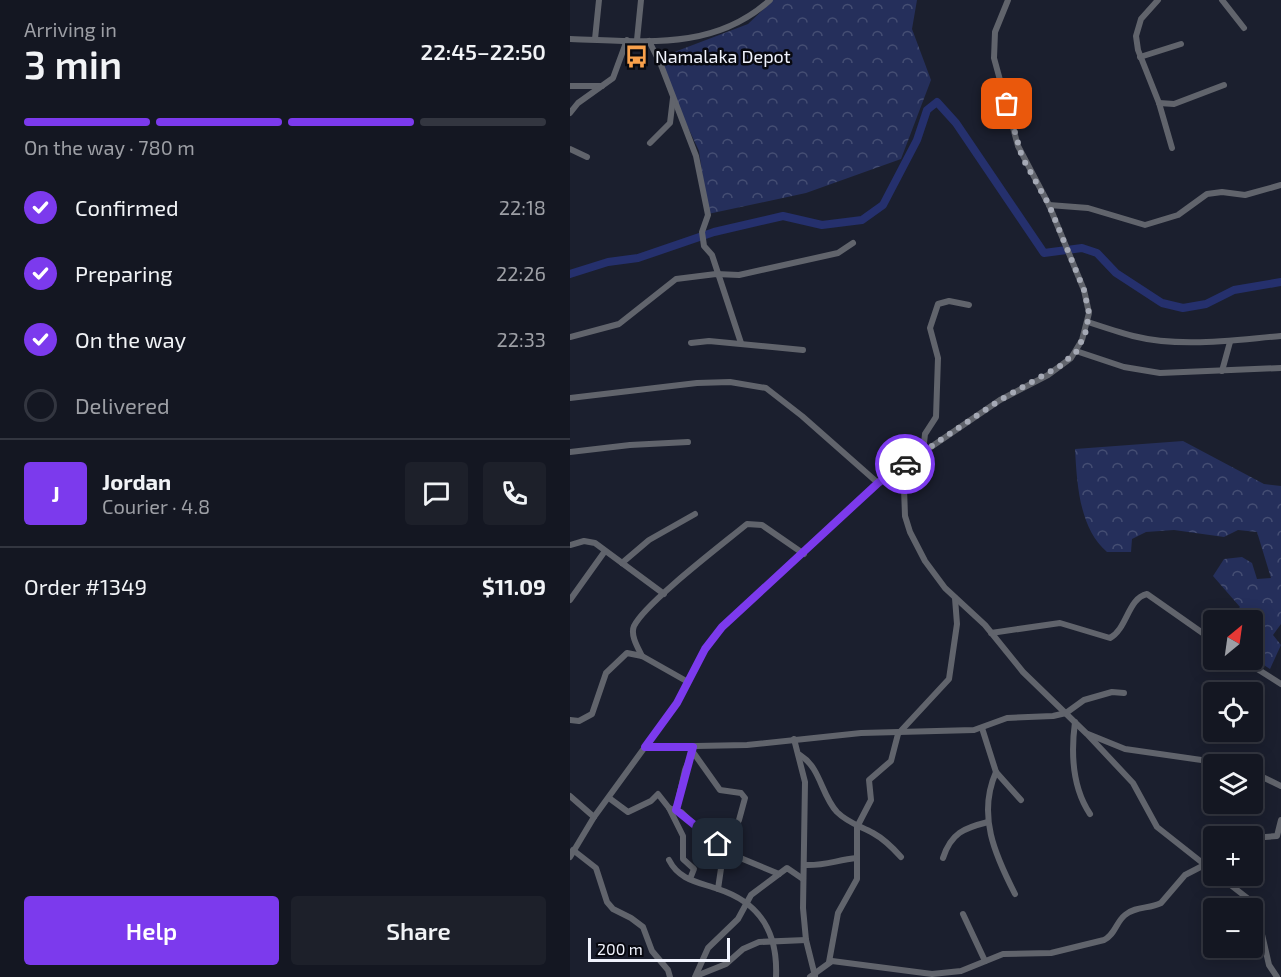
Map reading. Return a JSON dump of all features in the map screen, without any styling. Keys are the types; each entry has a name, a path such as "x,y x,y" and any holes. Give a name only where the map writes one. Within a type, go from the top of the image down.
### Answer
{"street":[{"path":"595,39 599,0"},
{"path":"637,40 641,0"},
{"path":"570,39 649,41 690,38 722,31 745,20 770,0"},
{"path":"570,857 594,817 677,703 705,649 722,627 804,554 878,483 1000,400 1048,375 1077,351 1088,322 1088,307 1074,261 1049,205 1018,146 994,58 995,32 1008,0"},
{"path":"1158,0 1141,19 1136,36 1140,57 1160,103 1172,148"},
{"path":"1222,0 1245,28"},
{"path":"570,113 578,103 604,86 618,70 627,40"},
{"path":"649,41 673,94 699,168 708,215 702,232 704,246 712,255 716,274 725,291 741,343"},
{"path":"1140,57 1181,44"},
{"path":"1160,103 1174,104 1224,85"},
{"path":"570,86 604,86"},
{"path":"650,143 661,134 671,120 673,94"},
{"path":"570,149 587,158"},
{"path":"1049,205 1084,207 1145,225 1178,215 1207,194 1222,192 1245,195 1281,185"},
{"path":"570,337 619,324 676,279 716,274 739,275 838,253 853,243"},
{"path":"969,305 946,301 938,304 934,311 930,332 938,358 936,417 926,434 922,452 905,484 905,516 925,561 955,597 991,633 1023,672 1087,734 1135,786 1157,827 1203,865"},
{"path":"1088,322 1134,336 1230,342 1281,336"},
{"path":"691,343 709,341 803,350"},
{"path":"1222,371 1230,342"},
{"path":"1077,351 1124,367 1160,374 1281,368"},
{"path":"570,398 708,382 766,388 802,416 878,483"},
{"path":"570,452 630,445 688,442"},
{"path":"622,563 649,540 695,514"},
{"path":"642,656 633,634 634,626 664,594 750,524 762,525 804,554"},
{"path":"570,545 589,541 664,594"},
{"path":"570,600 605,551"},
{"path":"991,633 1060,623 1110,638 1119,631 1138,599 1147,594 1203,633"},
{"path":"813,976 829,962 838,914 857,879 857,827 871,800 870,780 891,761 898,734 949,679 957,624 955,597"},
{"path":"570,720 579,722 592,714 606,673 627,652 642,656 688,681"},
{"path":"1259,670 1281,684"},
{"path":"645,747 693,750 861,733 898,734 982,729 1007,718 1040,719 1066,713 1084,699 1112,692 1124,693"},
{"path":"1075,722 1075,770 1082,799 1090,814"},
{"path":"982,729 996,772 1021,800"},
{"path":"1087,734 1125,749 1203,760"},
{"path":"794,739 805,782 803,879 806,940 813,976"},
{"path":"690,879 694,869 682,858 682,836 673,809 693,750"},
{"path":"693,750 720,790 744,796 739,820 724,848 719,865 718,889"},
{"path":"799,755 809,761 828,800 837,812 857,827 879,837 901,857"},
{"path":"996,772 989,791 988,822 998,861 1015,894"},
{"path":"1263,777 1281,786"},
{"path":"609,798 628,812 651,801 657,794 709,839 741,859 779,874"},
{"path":"570,796 594,817"},
{"path":"1263,837 1277,836 1281,820"},
{"path":"943,858 952,838 961,830 988,822"},
{"path":"573,850 596,868 611,907 643,927 652,951 668,970 670,977"},
{"path":"804,865 829,865 841,859 857,858"},
{"path":"669,860 676,872 718,889 745,904 761,917 774,940 776,977"},
{"path":"829,962 872,965 932,974 961,970 1003,954 1051,953 1108,939 1123,916 1143,906 1161,903 1185,875 1203,866"},
{"path":"696,977 708,948 738,919 745,904 755,891 788,868 803,879"},
{"path":"1232,886 1255,904 1269,965 1278,977"},
{"path":"963,914 985,962"},
{"path":"696,977 726,964 743,949 774,940 806,940"}],"green space":[{"path":"773,0 917,0 912,29 931,80 901,159 806,193 708,214 699,151 656,59 748,24"},
{"path":"1183,441 1264,484 1281,486 1281,624 1273,635 1281,645 1270,669 1263,664 1263,610 1237,610 1240,607 1213,576 1224,559 1242,557 1252,563 1257,579 1271,578 1257,532 1238,530 1224,537 1174,530 1146,532 1132,539 1131,552 1107,552 1090,531 1085,518 1081,504 1075,449"}],"waterway":[{"path":"570,274 608,262 638,258 714,232 783,216 822,225 862,220 883,205 917,140 927,110 937,102 956,123 1044,253 1082,248 1097,253 1116,273 1162,303 1183,308 1206,304 1234,290 1281,282"}],"way so far":[{"path":"905,464 1006,396 1048,375 1071,358 1077,351 1086,331 1089,313 1074,261 1049,205 1022,157 1014,136 1007,104"}],"place":[{"name":"Namalaka Depot","path":"637,56"}],"route":[{"path":"718,844 706,836 684,814 676,810 693,747 645,747 677,703 705,649 722,627 804,554 878,483 905,464"}]}
